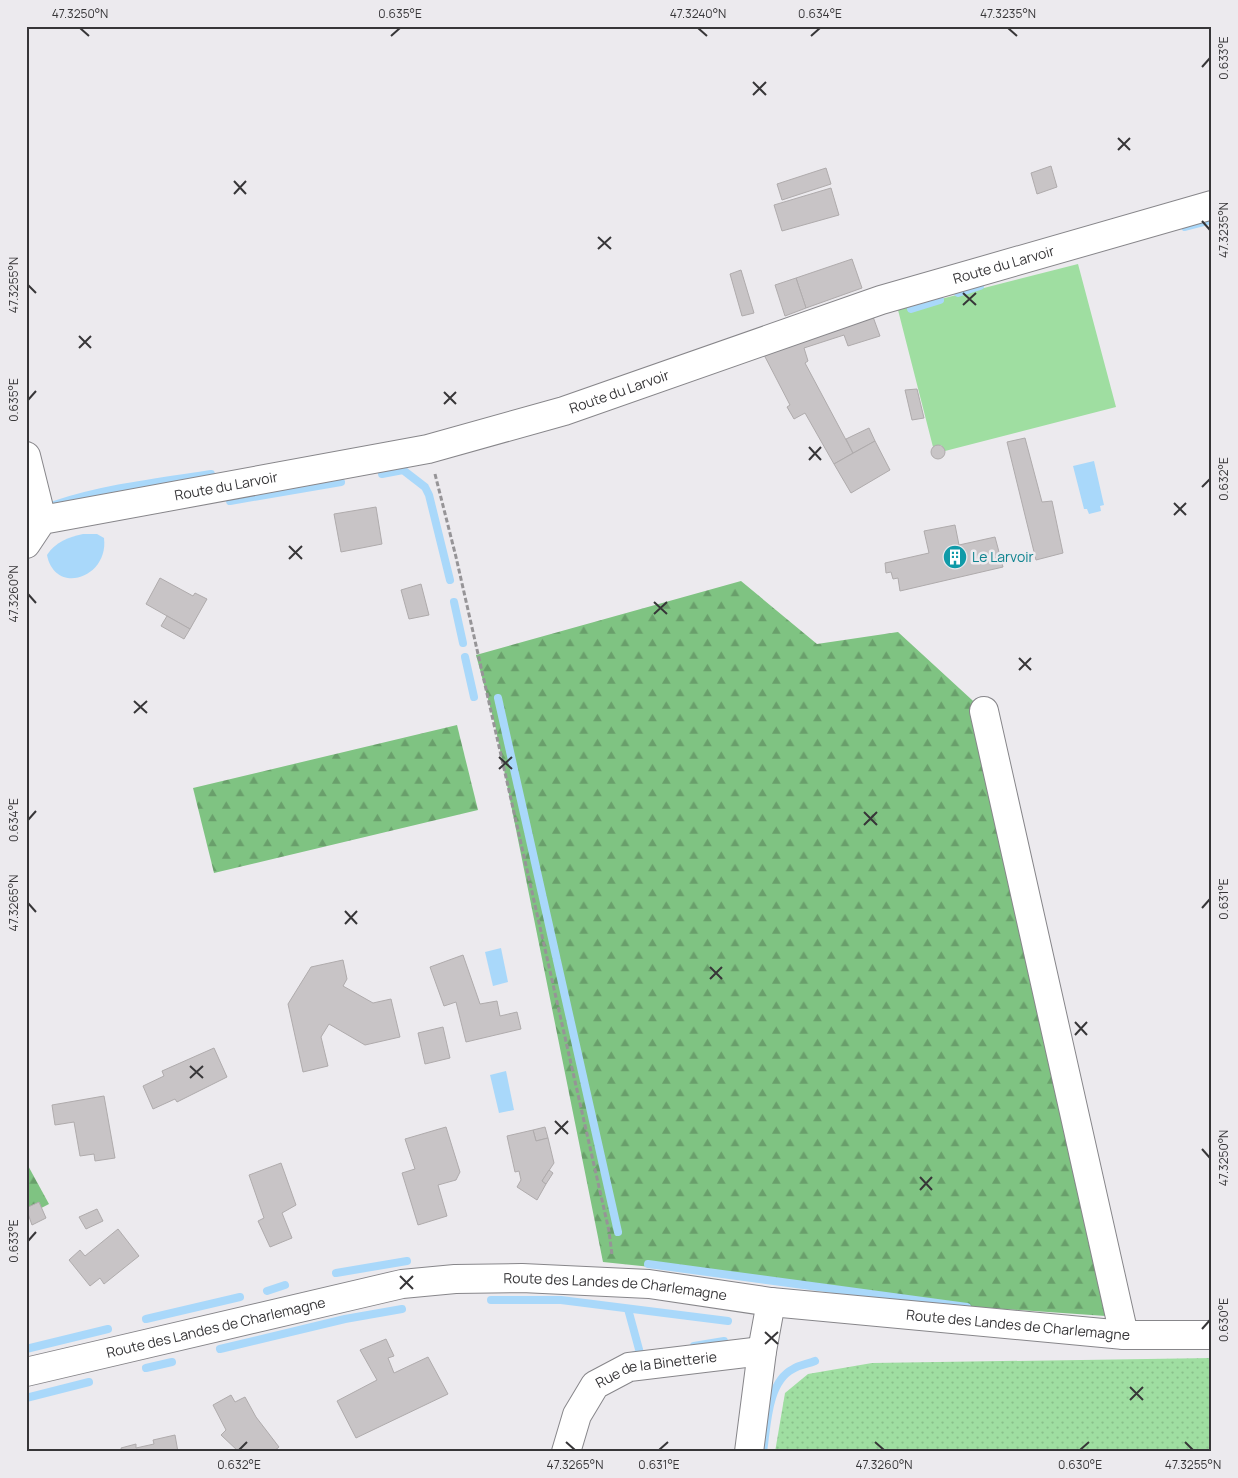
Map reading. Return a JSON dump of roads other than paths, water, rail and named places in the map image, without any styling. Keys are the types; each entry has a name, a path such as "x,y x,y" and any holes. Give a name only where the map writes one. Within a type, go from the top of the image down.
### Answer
{"street":[{"name":"Route du Larvoir","path":"42,520 428,449 564,411 881,300 1212,204"},
{"path":"26,456 42,520 26,544"},
{"path":"984,711 1124,1335"},
{"name":"Route des Landes de Charlemagne","path":"26,1372 402,1284 455,1279 607,1281 681,1288 771,1302 1124,1335 1212,1335"},
{"path":"749,1452 762,1351 771,1302"},
{"name":"Rue de la Binetterie","path":"566,1452 577,1415 595,1385 629,1367 762,1351"}],"water":[{"path":"1094,461 1104,505 1100,506 1101,511 1089,514 1087,509 1084,509 1073,466"},
{"path":"83,534 97,534 104,538 103,552 98,563 90,572 80,577 70,578 60,575 52,568 47,555 50,550 63,541"},
{"path":"501,948 508,982 493,986 485,952"},
{"path":"506,1071 514,1110 499,1113 490,1075"}],"waterway":[{"path":"1185,227 1212,220"},
{"path":"958,293 980,286"},
{"path":"911,309 940,300"},
{"path":"382,474 403,470 425,487 429,495 450,580"},
{"path":"54,505 112,490 211,474"},
{"path":"230,501 341,482"},
{"path":"454,602 463,643"},
{"path":"465,657 474,697"},
{"path":"498,698 618,1232"},
{"path":"336,1273 407,1261"},
{"path":"648,1264 967,1307"},
{"path":"267,1291 285,1285"},
{"path":"146,1319 240,1297"},
{"path":"491,1300 561,1300 728,1321"},
{"path":"220,1349 345,1319 402,1309"},
{"path":"628,1309 640,1353 632,1356"},
{"path":"26,1349 108,1329"},
{"path":"694,1346 724,1341"},
{"path":"763,1452 767,1418 773,1394 778,1384 784,1375 793,1369 815,1361"},
{"path":"146,1368 172,1362"},
{"path":"26,1398 89,1382"}],"place":[{"name":"Le Larvoir","path":"955,557"}]}
